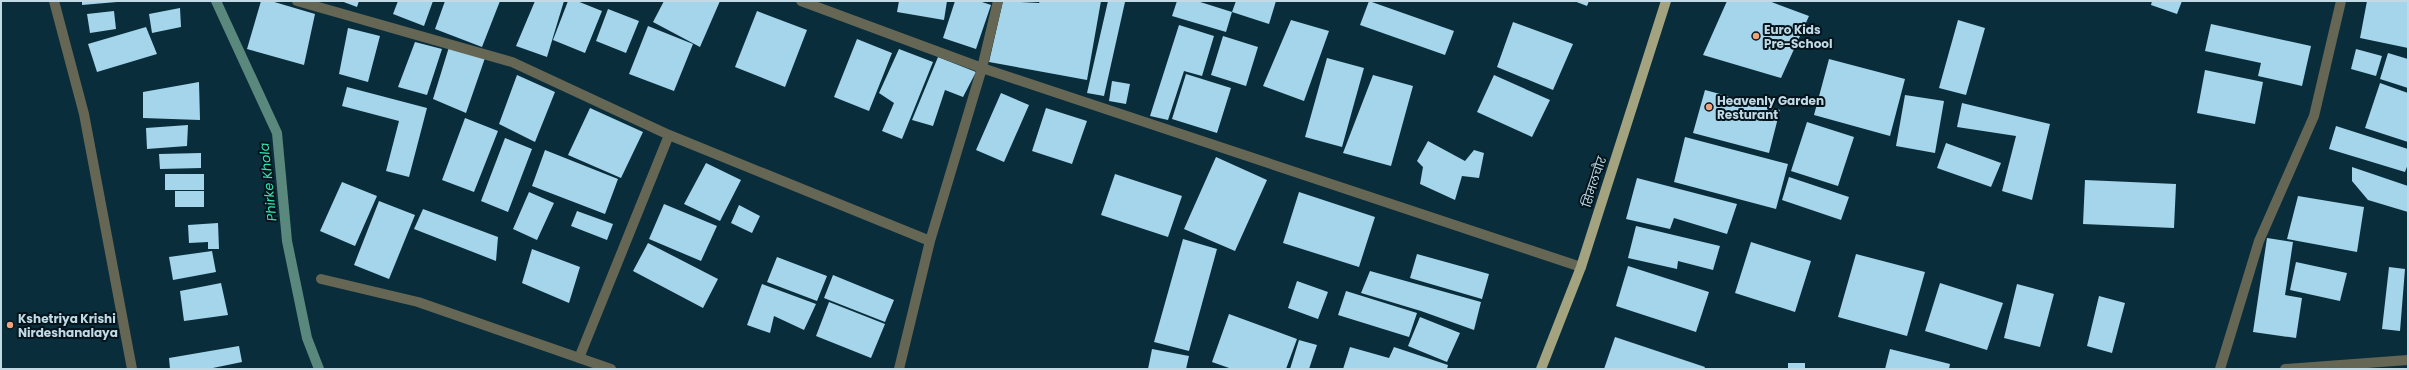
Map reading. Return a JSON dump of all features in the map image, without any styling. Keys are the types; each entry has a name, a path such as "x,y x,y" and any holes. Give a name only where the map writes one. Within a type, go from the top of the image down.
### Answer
{"main road":[{"name":"सिमलचौर","path":"1541,369 1581,267 1666,1"}],"street":[{"path":"54,1 84,114 132,369"},
{"path":"297,1 512,62 669,135 930,241"},
{"path":"801,1 982,68 1581,267"},
{"path":"899,369 930,241 982,68 998,1"},
{"path":"2220,369 2259,241 2314,116 2342,1"},
{"path":"579,358 669,135"},
{"path":"321,279 418,302 611,369"},
{"path":"2285,369 2408,360"}],"building":[{"path":"82,1 117,1 117,2 82,5"},
{"path":"261,1 271,1 315,14 304,65 247,49"},
{"path":"341,1 359,1 357,7"},
{"path":"398,1 433,1 424,26 393,14"},
{"path":"445,1 500,1 482,47 435,29"},
{"path":"535,1 564,1 547,57 516,46"},
{"path":"568,1 577,1 602,11 585,53 553,40"},
{"path":"664,1 720,1 700,47 653,22"},
{"path":"899,1 947,1 944,20 897,12"},
{"path":"955,1 979,1 991,5 976,49 943,38"},
{"path":"1003,1 1039,3 1040,1 1101,1 1087,80 989,62"},
{"path":"1108,1 1125,2 1104,96 1087,93"},
{"path":"1177,1 1197,1 1232,12 1226,32 1172,16"},
{"path":"1236,1 1276,1 1269,24 1232,12"},
{"path":"1369,1 1454,31 1445,55 1360,25"},
{"path":"1574,1 1589,1 1587,6"},
{"name":"Euro Kids Pre-School","path":"1727,1 1769,1 1809,16 1781,78 1703,55"},
{"path":"2152,1 2182,1 2177,14 2151,5"},
{"path":"2367,1 2408,1 2408,48 2360,38"},
{"path":"180,8 181,27 152,33 149,14"},
{"path":"608,9 639,21 626,53 596,41"},
{"path":"114,11 116,29 90,33 87,14"},
{"path":"757,11 807,30 785,87 735,67"},
{"path":"1291,20 1329,31 1304,101 1263,86"},
{"path":"1958,20 1985,28 1966,95 1939,88"},
{"path":"1513,22 1573,44 1553,90 1497,67"},
{"path":"2211,24 2311,46 2302,86 2258,76 2261,63 2205,51"},
{"path":"1179,25 1214,36 1202,76 1184,71 1168,120 1150,116"},
{"path":"648,26 693,44 674,91 629,74"},
{"path":"146,27 157,54 97,72 88,44"},
{"path":"348,28 380,36 368,82 339,74"},
{"path":"1223,36 1258,47 1246,86 1211,75"},
{"path":"857,39 892,53 869,111 834,97"},
{"path":"415,42 442,49 427,95 398,87"},
{"path":"449,47 485,58 466,113 433,99"},
{"path":"899,49 933,62 902,139 882,131 894,103 879,93"},
{"path":"2356,49 2382,56 2376,76 2351,69"},
{"path":"2388,53 2408,59 2408,88 2380,79"},
{"path":"938,57 976,72 963,97 945,90 933,126 912,120"},
{"path":"1327,58 1364,68 1342,147 1305,137"},
{"path":"1829,59 1905,79 1890,136 1814,115"},
{"path":"2205,70 2263,82 2255,124 2197,113"},
{"path":"1186,74 1231,88 1217,133 1172,119"},
{"path":"517,75 555,92 535,142 499,124"},
{"path":"1373,75 1413,86 1391,166 1343,153"},
{"path":"1494,75 1550,100 1532,137 1477,112"},
{"path":"1112,81 1130,84 1126,104 1109,101"},
{"path":"199,82 200,120 143,118 143,92"},
{"path":"2380,83 2408,93 2408,142 2365,128"},
{"path":"347,87 427,108 409,177 386,171 399,121 342,106"},
{"path":"1705,90 1780,110 1769,153 1693,133"},
{"path":"1001,93 1029,105 1004,162 976,150"},
{"path":"1905,95 1944,101 1935,153 1896,146"},
{"path":"1962,103 2050,124 2032,200 2002,191 2016,136 1957,127"},
{"path":"590,108 643,132 621,178 568,155"},
{"path":"1046,108 1087,121 1072,164 1032,151"},
{"path":"465,118 498,131 474,192 442,180"},
{"path":"1807,122 1854,137 1838,186 1791,171"},
{"path":"188,125 187,146 147,149 146,128"},
{"path":"2336,126 2408,149 2408,164 2405,172 2329,149"},
{"path":"1685,137 1788,164 1776,209 1674,182"},
{"path":"505,138 532,149 508,212 481,201"},
{"path":"1428,141 1465,161 1474,150 1484,153 1479,178 1462,176 1455,200 1420,184 1423,167 1417,161"},
{"path":"1946,143 2001,163 1991,187 1937,168"},
{"path":"545,150 618,179 605,214 532,186"},
{"path":"201,153 201,168 160,169 159,154"},
{"path":"1216,157 1267,180 1235,251 1184,229"},
{"path":"706,163 741,180 720,221 684,204"},
{"path":"2352,167 2408,186 2408,212 2368,200 2352,181"},
{"path":"165,174 204,174 204,190 165,190"},
{"path":"1115,174 1182,196 1168,237 1101,215"},
{"path":"1789,177 1849,197 1841,220 1782,200"},
{"path":"1637,178 1737,204 1727,234 1674,218 1670,229 1626,219"},
{"path":"2085,180 2176,184 2174,228 2083,224"},
{"path":"342,182 377,196 355,246 320,231"},
{"path":"175,191 204,191 204,207 175,207"},
{"path":"529,192 554,203 537,240 513,229"},
{"path":"1299,192 1375,217 1359,267 1283,243"},
{"path":"2298,196 2364,207 2357,252 2287,239"},
{"path":"379,201 415,215 389,279 354,265"},
{"path":"664,204 717,226 701,261 649,239"},
{"path":"739,205 760,216 752,233 731,223"},
{"path":"423,209 498,237 496,261 414,229"},
{"path":"577,211 613,224 607,240 571,226"},
{"path":"218,223 219,249 208,249 208,242 189,243 188,225"},
{"path":"1636,226 1720,246 1713,270 1678,261 1677,269 1628,258"},
{"path":"2267,238 2293,242 2285,295 2302,298 2296,338 2253,332"},
{"path":"1183,239 1217,249 1189,351 1154,342"},
{"path":"1751,242 1811,261 1795,312 1735,293"},
{"path":"648,243 718,279 703,308 633,271"},
{"path":"532,249 580,267 569,303 522,283"},
{"path":"212,251 216,272 173,280 169,257"},
{"path":"1417,254 1489,274 1482,299 1410,278"},
{"path":"1856,254 1925,272 1907,336 1838,317"},
{"path":"777,257 827,276 817,301 767,282"},
{"path":"2296,262 2347,273 2340,301 2290,290"},
{"path":"1628,266 1709,292 1696,332 1616,306"},
{"path":"2389,267 2405,269 2400,331 2382,329"},
{"path":"1370,271 1481,302 1474,330 1421,311 1361,293"},
{"path":"833,275 894,300 885,322 824,298"},
{"path":"1297,281 1328,292 1318,319 1288,308"},
{"path":"221,283 228,315 184,321 180,291"},
{"path":"1940,283 2003,303 1987,350 1925,331"},
{"path":"762,284 816,304 804,330 774,316 770,333 747,325"},
{"path":"2017,284 2054,294 2040,347 2004,338"},
{"path":"1346,291 1417,313 1409,337 1338,315"},
{"path":"2099,296 2125,303 2112,353 2087,346"},
{"path":"829,302 885,324 871,358 816,336"},
{"path":"1229,314 1297,339 1286,369 1232,369 1212,362"},
{"path":"1420,317 1460,333 1447,362 1408,346"},
{"path":"1615,337 1705,367 1704,369 1604,369"},
{"path":"1299,340 1317,345 1309,369 1290,369"},
{"path":"239,346 242,362 208,369 170,369 169,358"},
{"path":"1350,347 1389,358 1394,347 1448,365 1447,369 1343,369"},
{"path":"1152,349 1189,356 1186,369 1148,369"},
{"path":"1890,349 1950,364 1949,369 1885,369"},
{"path":"1788,363 1805,363 1805,369 1788,369"}],"waterway":[{"name":"Phirke Khola","path":"216,1 277,133 287,241 307,338 319,369"}],"place":[{"name":"Euro Kids Pre-School","path":"1756,36"},
{"name":"Heavenly Garden Resturant","path":"1709,107"},
{"name":"Kshetriya Krishi Nirdeshanalaya","path":"10,325"}]}
